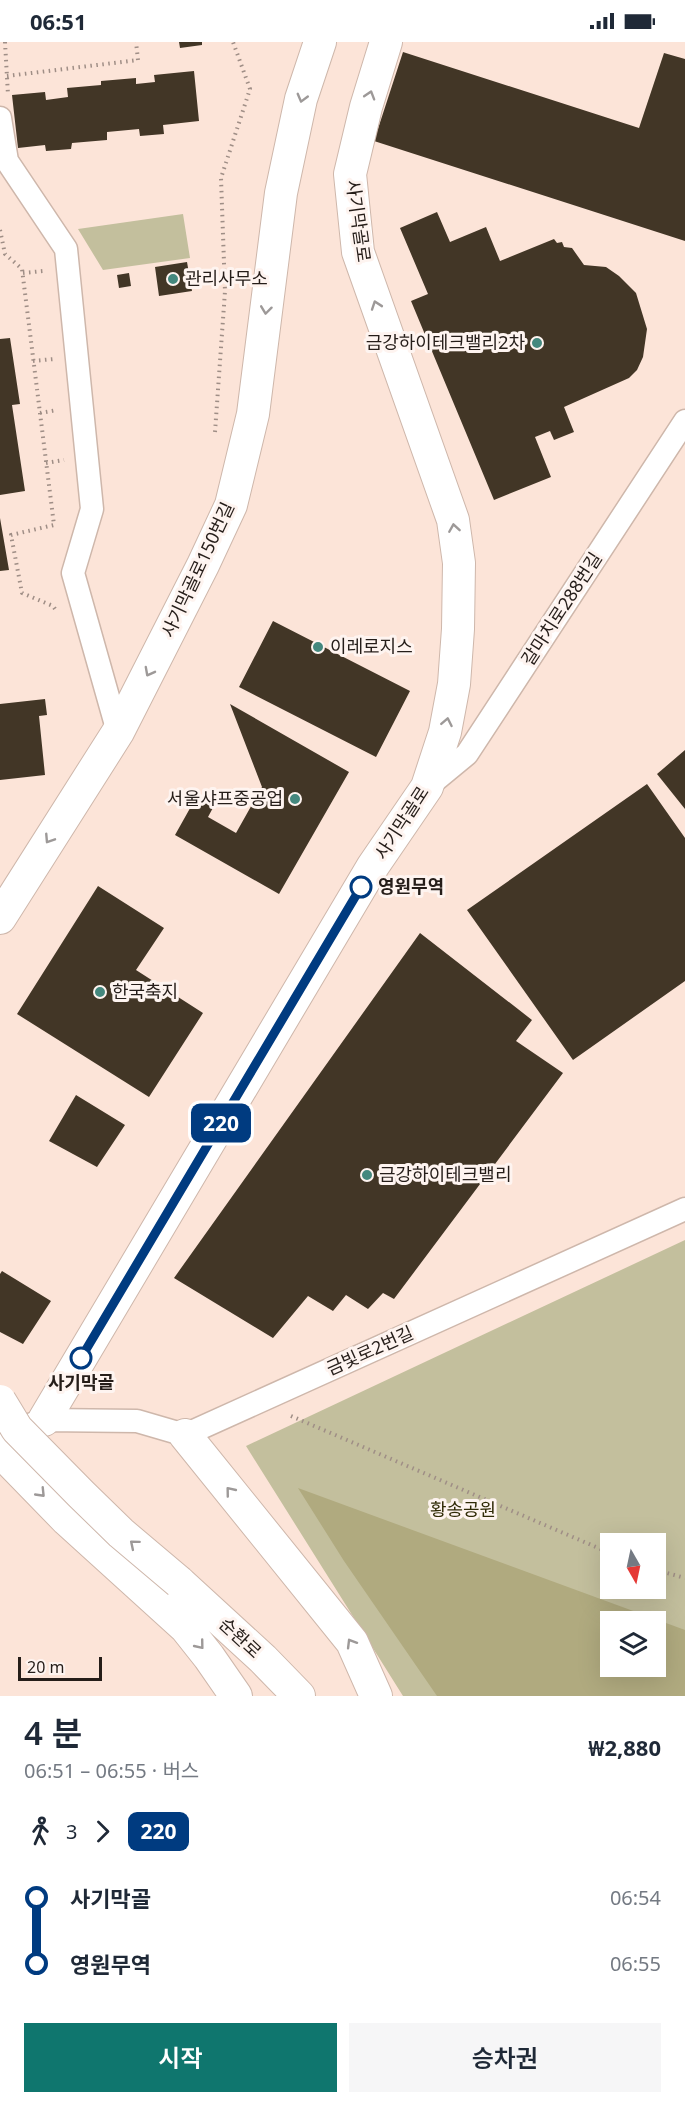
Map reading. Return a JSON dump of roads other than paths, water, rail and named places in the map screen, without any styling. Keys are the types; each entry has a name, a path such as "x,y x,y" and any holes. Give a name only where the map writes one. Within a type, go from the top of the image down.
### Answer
{"street":[{"name":"사기막골로150번길","path":"0,918 117,732 203,566 231,506 253,414 281,193 301,99 320,42"},
{"name":"사기막골로","path":"44,1420 374,866 427,787 445,732 454,684 458,629 459,563 453,520 358,252 350,174 366,107 386,42"},
{"path":"0,118 7,161 66,249 93,509 73,573 117,732"},
{"name":"갈마치로288번길","path":"427,787 467,754 685,421"},
{"name":"금빛로2번길","path":"185,1435 685,1209"},
{"path":"0,1401 18,1429 121,1533 169,1592"},
{"path":"0,1435 44,1420 137,1421 185,1435 352,1642 376,1696"},
{"path":"0,1452 83,1535 169,1592"},
{"name":"순환로","path":"169,1592 186,1628 236,1696"},
{"name":"순환로","path":"169,1592 263,1659 299,1696"}],"place":[{"name":"관리사무소","path":"173,279"},
{"name":"금강하이테크밸리2차","path":"537,343"},
{"name":"이레로지스","path":"318,647"},
{"name":"서울샤프중공업","path":"295,799"},
{"name":"영원무역","path":"361,887"},
{"name":"한국축지","path":"100,992"},
{"name":"금강하이테크밸리","path":"367,1175"},
{"name":"사기막골","path":"81,1358"}],"park label":[{"name":"황송공원","path":"463,1510"}]}
